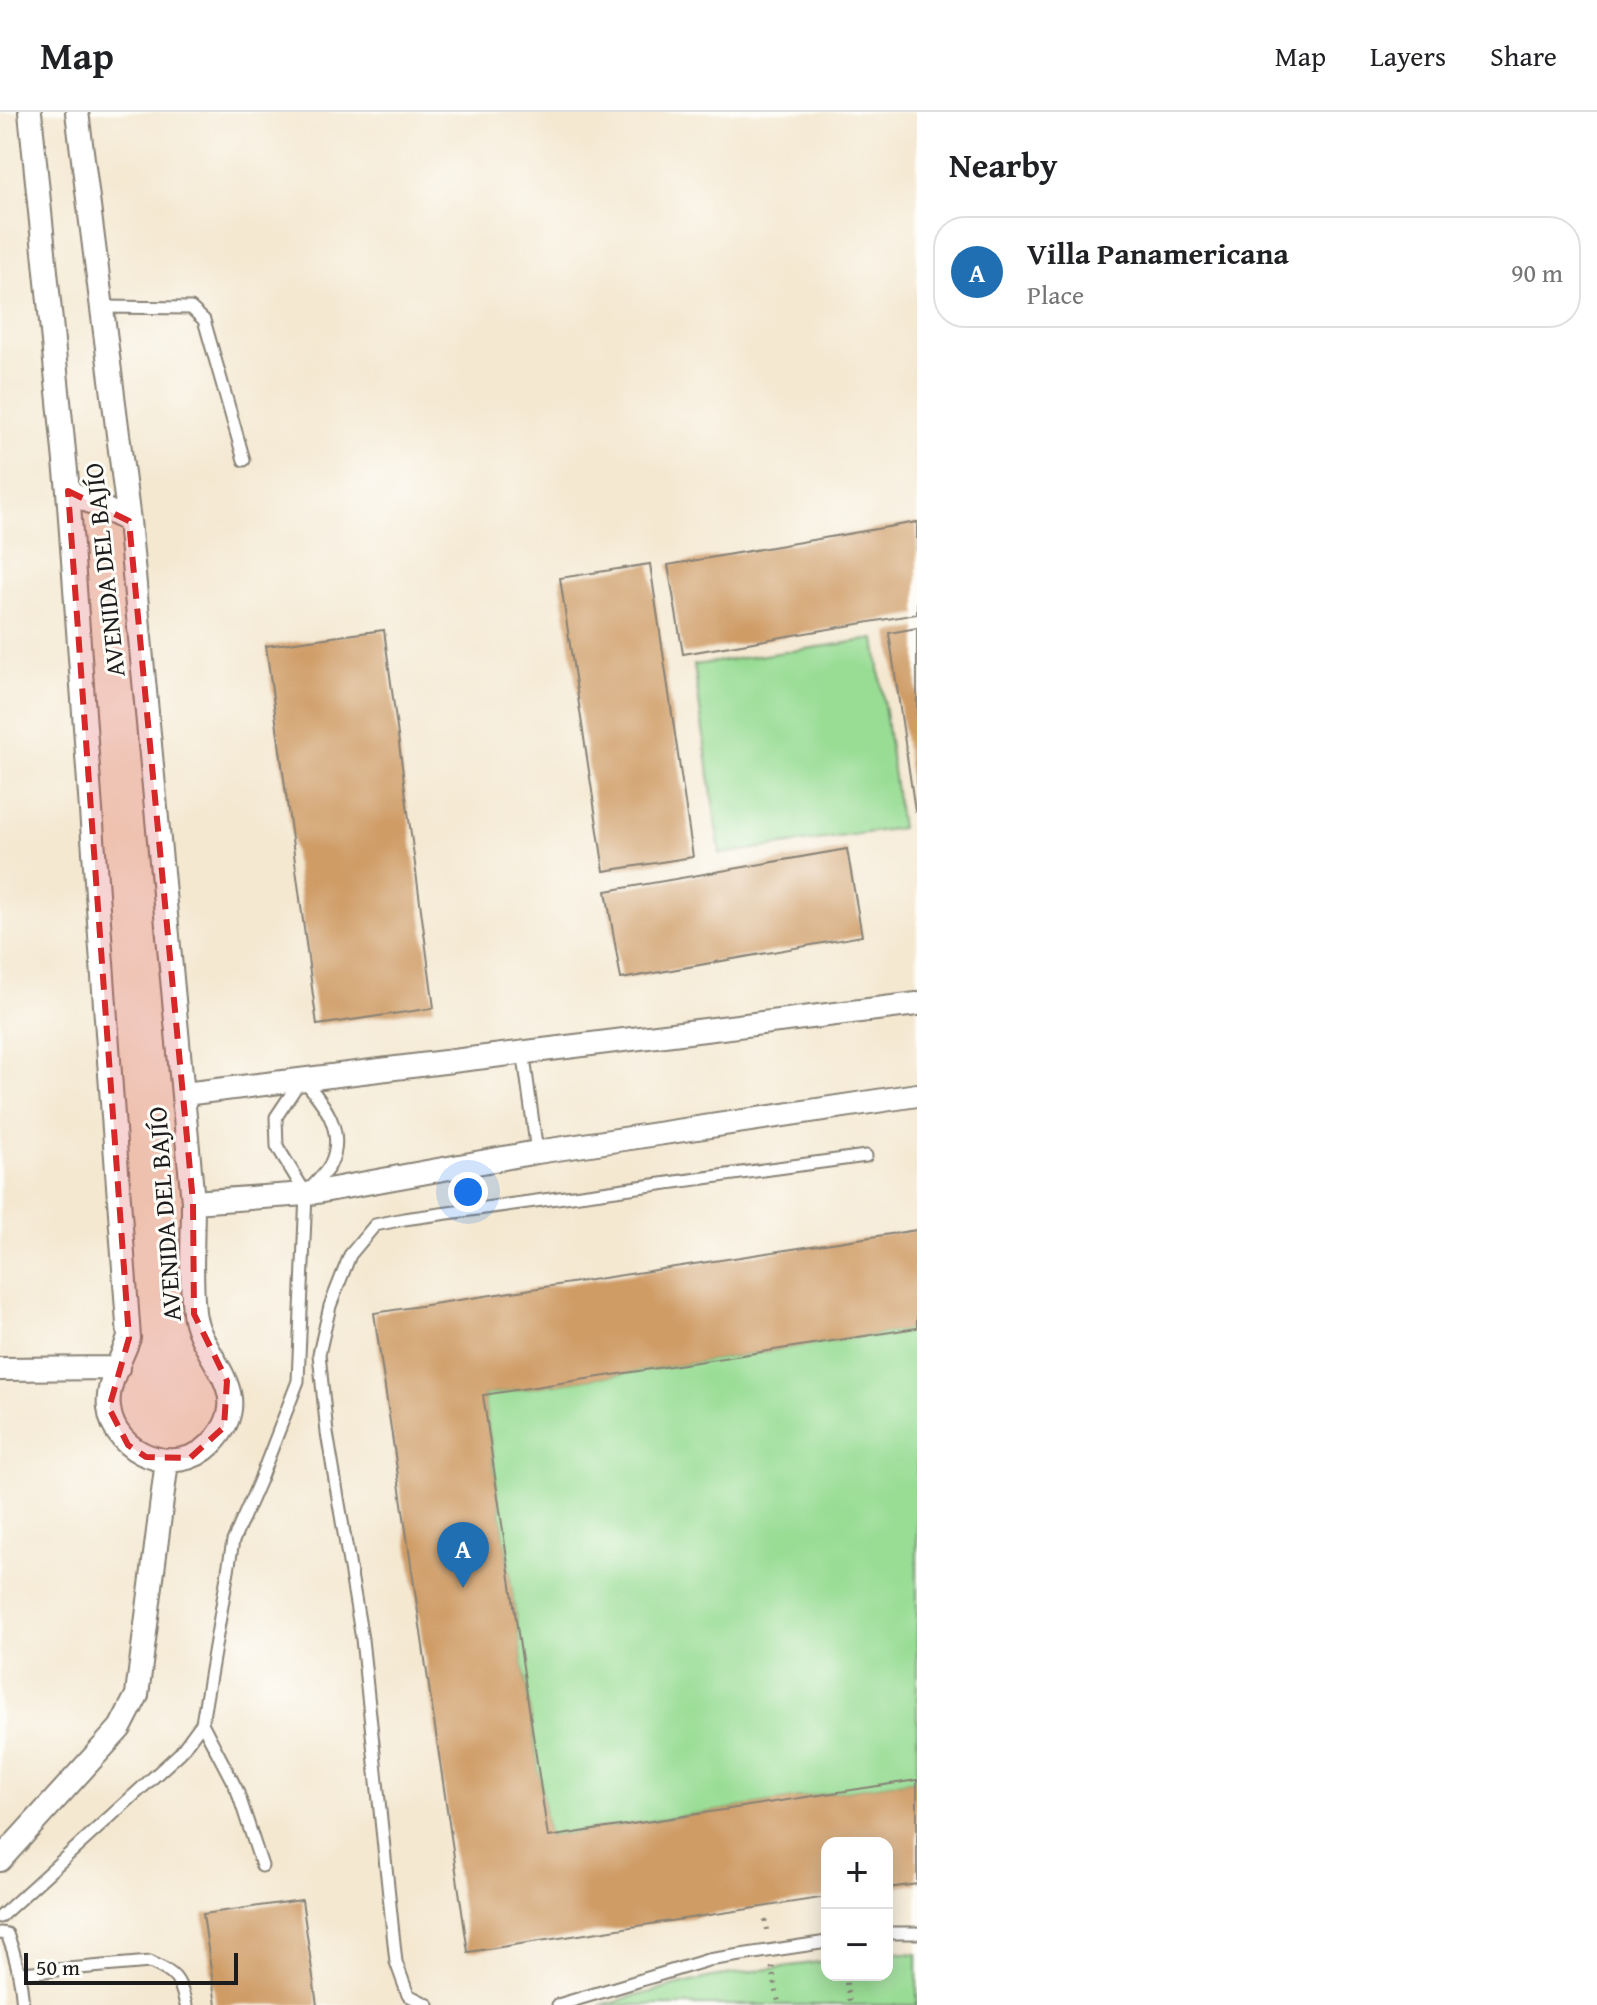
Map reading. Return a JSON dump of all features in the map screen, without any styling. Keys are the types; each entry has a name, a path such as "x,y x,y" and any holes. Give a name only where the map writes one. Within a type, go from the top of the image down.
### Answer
{"street":[{"name":"AVENIDA DEL BAJÍO","path":"30,112 68,491 129,1338 110,1387 109,1408 115,1429 128,1445 146,1457 167,1461 190,1458 210,1446 224,1427 230,1404 227,1381 204,1344 194,1314 193,1202 129,521 77,112"},
{"path":"68,491 129,521"},
{"path":"184,1094 917,1004"},
{"path":"193,1202 306,1194 537,1152 917,1095"},
{"path":"0,1369 118,1368"},
{"path":"0,1860 120,1728 131,1710 137,1695 167,1461"}],"lane":[{"path":"102,307 191,308 204,320 244,460"},
{"path":"523,1050 537,1152"},
{"path":"0,1917 180,1753 202,1723 233,1541 298,1381 306,1194 277,1146 276,1117 302,1078 327,1106 337,1138 330,1165 306,1194"},
{"path":"428,2005 408,1995 396,1962 362,1639 327,1433 319,1354 330,1306 350,1255 375,1225 404,1219 866,1156"},
{"path":"202,1723 237,1790 262,1866"},
{"path":"0,1933 7,1934 21,1973 23,2005"},
{"path":"893,1933 917,1933"},
{"path":"558,2005 708,1960 821,1943"},
{"path":"21,1973 150,1962 170,1970 180,1981 186,2005"}],"path":[{"path":"846,1981 850,2004"}],"highlighted area":[{"path":"68,491 129,521 193,1202 194,1314 227,1381 224,1427 190,1458 146,1457 128,1445 109,1408 129,1338"}],"green space":[{"path":"875,639 901,828 720,854 694,665"},
{"path":"917,1328 917,1780 548,1837 483,1395"},
{"path":"893,1952 917,1954 917,2005 600,2005 711,1977 821,1962 821,1981 893,1981"}],"building":[{"path":"917,522 917,614 683,654 668,565"},
{"path":"650,564 693,857 604,871 560,578"},
{"path":"917,628 917,811 915,811 889,633"},
{"path":"384,630 434,1008 317,1025 266,646"},
{"path":"847,849 862,936 621,979 606,891"},
{"path":"917,1230 917,1328 483,1395 548,1837 917,1780 917,1884 893,1887 893,1837 821,1837 821,1898 468,1952 374,1313"},
{"path":"302,1900 317,2005 216,2005 203,1914"}],"place":[{"name":"Villa Panamericana","path":"463,1588"}]}
